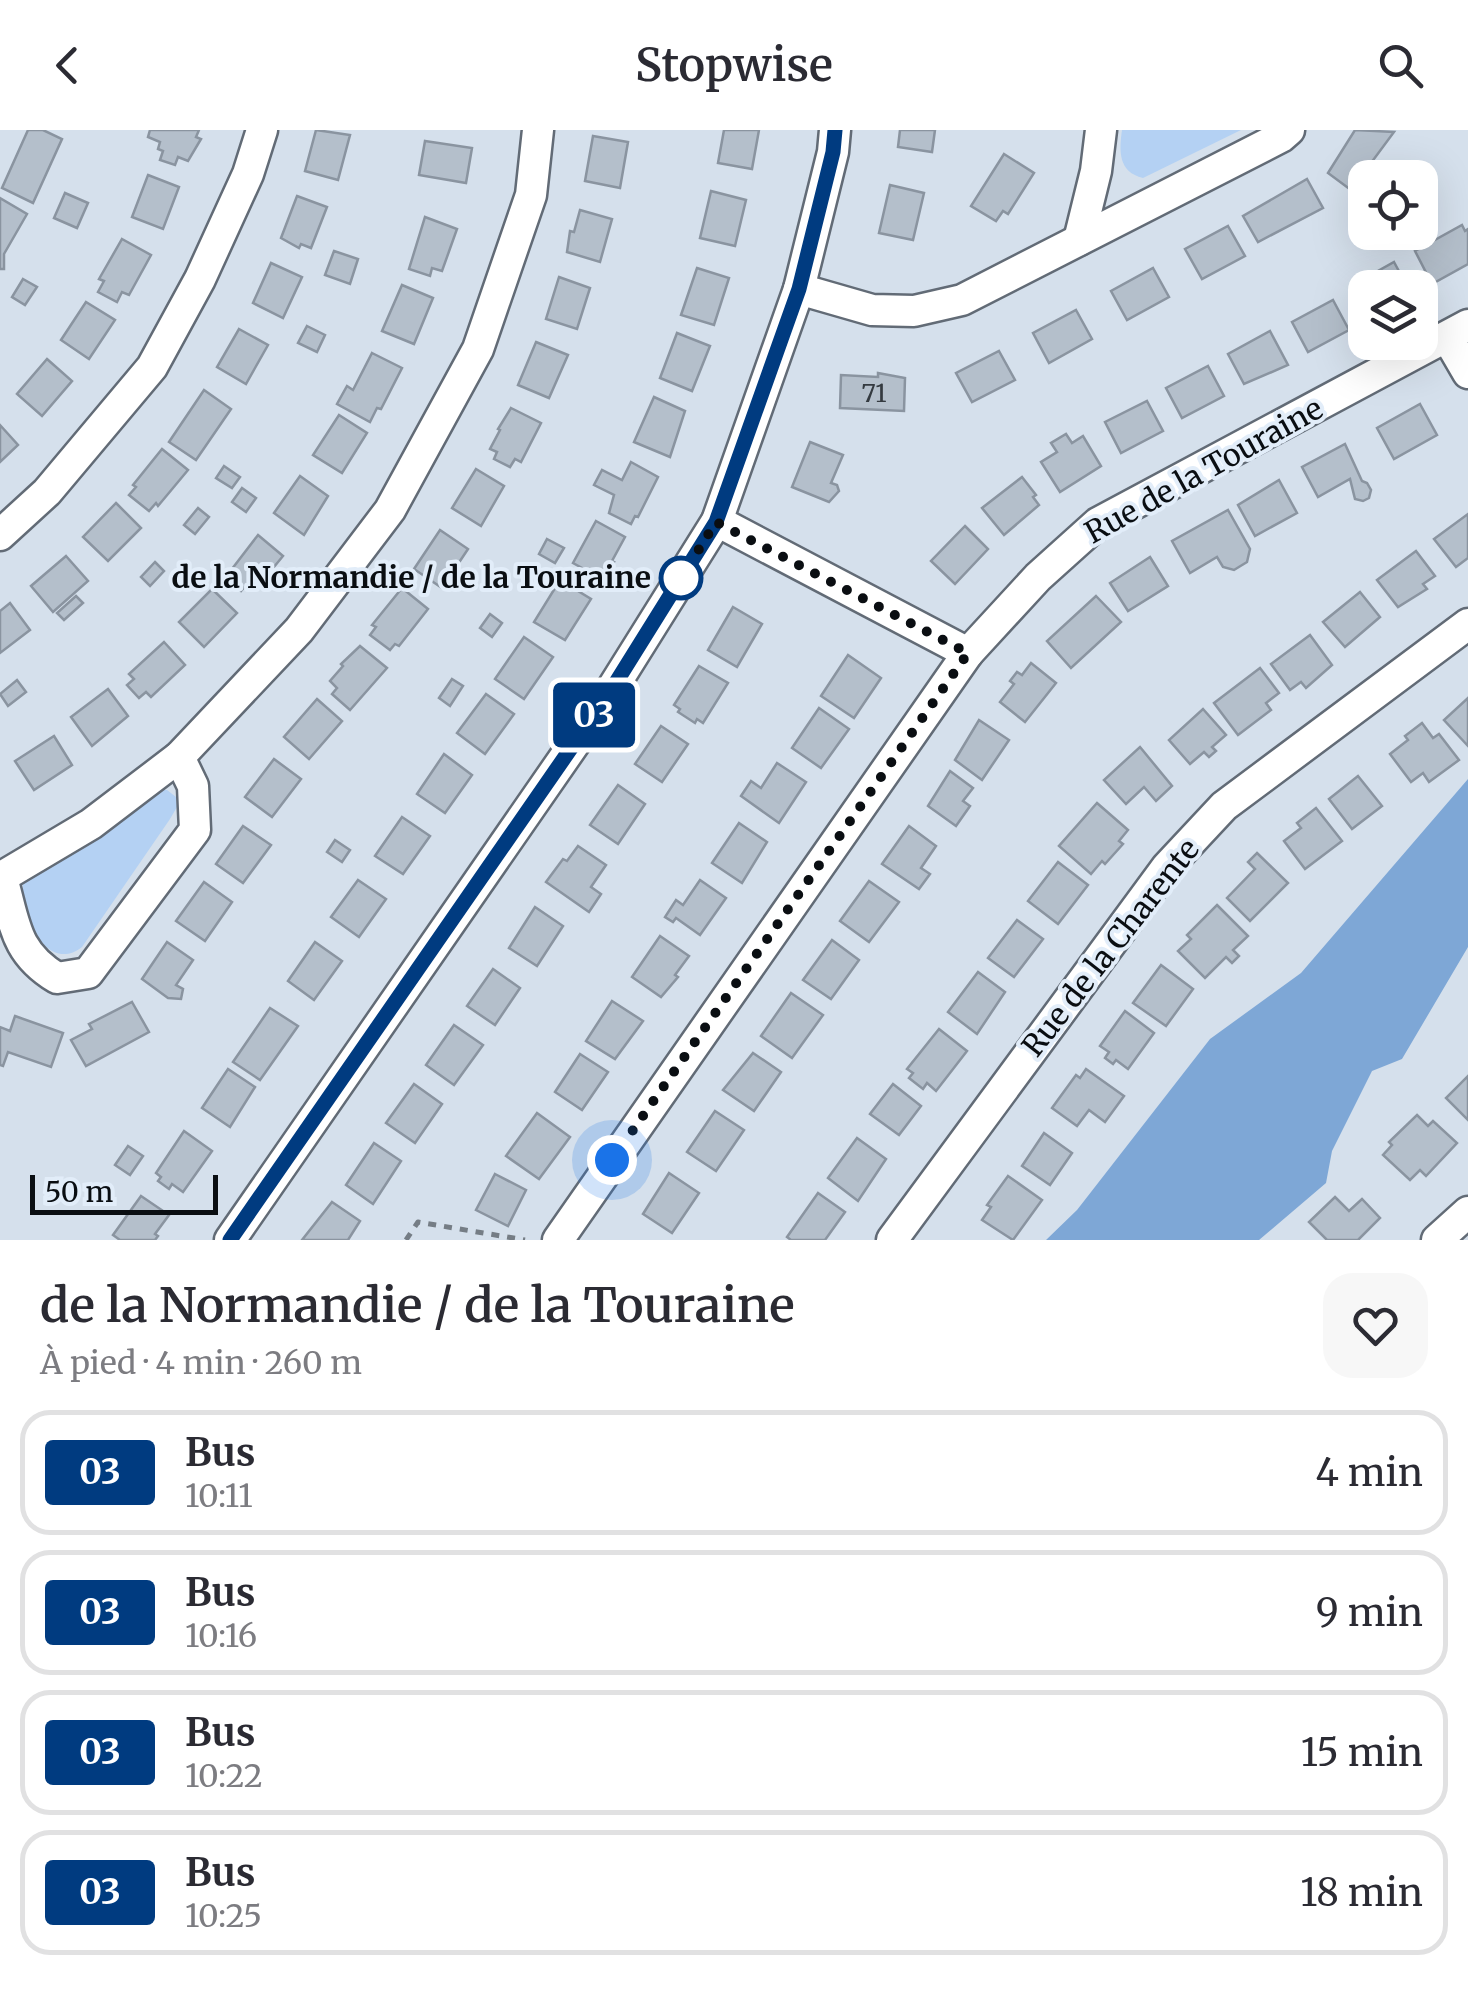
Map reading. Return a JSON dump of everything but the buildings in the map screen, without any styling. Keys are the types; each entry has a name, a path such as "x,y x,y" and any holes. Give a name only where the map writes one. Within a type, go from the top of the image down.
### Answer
{"street":[{"path":"0,535 48,492 152,367 200,280 248,174 262,130"},
{"path":"180,757 193,786 195,830 88,972 58,978 39,967 23,950 1,878 91,824 180,757 299,630 390,510 478,349 531,195 538,130"},
{"path":"230,1240 599,708 716,522 799,289 835,130"},
{"path":"1078,240 1096,171 1101,130"},
{"path":"799,289 872,310 914,311 962,300 1288,130"},
{"path":"1457,331 1468,373"},
{"name":"Rue de la Touraine","path":"558,1240 968,653 1038,577 1098,524 1457,331"},
{"path":"716,522 968,653"},
{"name":"Rue de la Charente","path":"892,1240 1167,867 1190,842 1224,806 1468,624"},
{"path":"1437,1240 1468,1212"}],"path":[{"path":"406,1240 418,1222 525,1240"}],"shaded area":[{"path":"1122,130 1241,130 1143,178 1125,166"},
{"path":"1468,779 1468,947 1402,1059 1372,1071 1332,1151 1326,1183 1259,1240 1046,1240 1077,1210 1210,1039 1301,973"},
{"path":"158,790 167,790 176,797 177,807 82,947 69,954 46,947 30,924 23,883"}],"bus line":[{"name":"03","path":"230,1240 610,692 716,522 799,289 835,130"}],"place":[{"name":"de la Normandie / de la Touraine","path":"681,578"}],"route":[{"path":"612,1160 968,653 716,522 681,578"}]}
